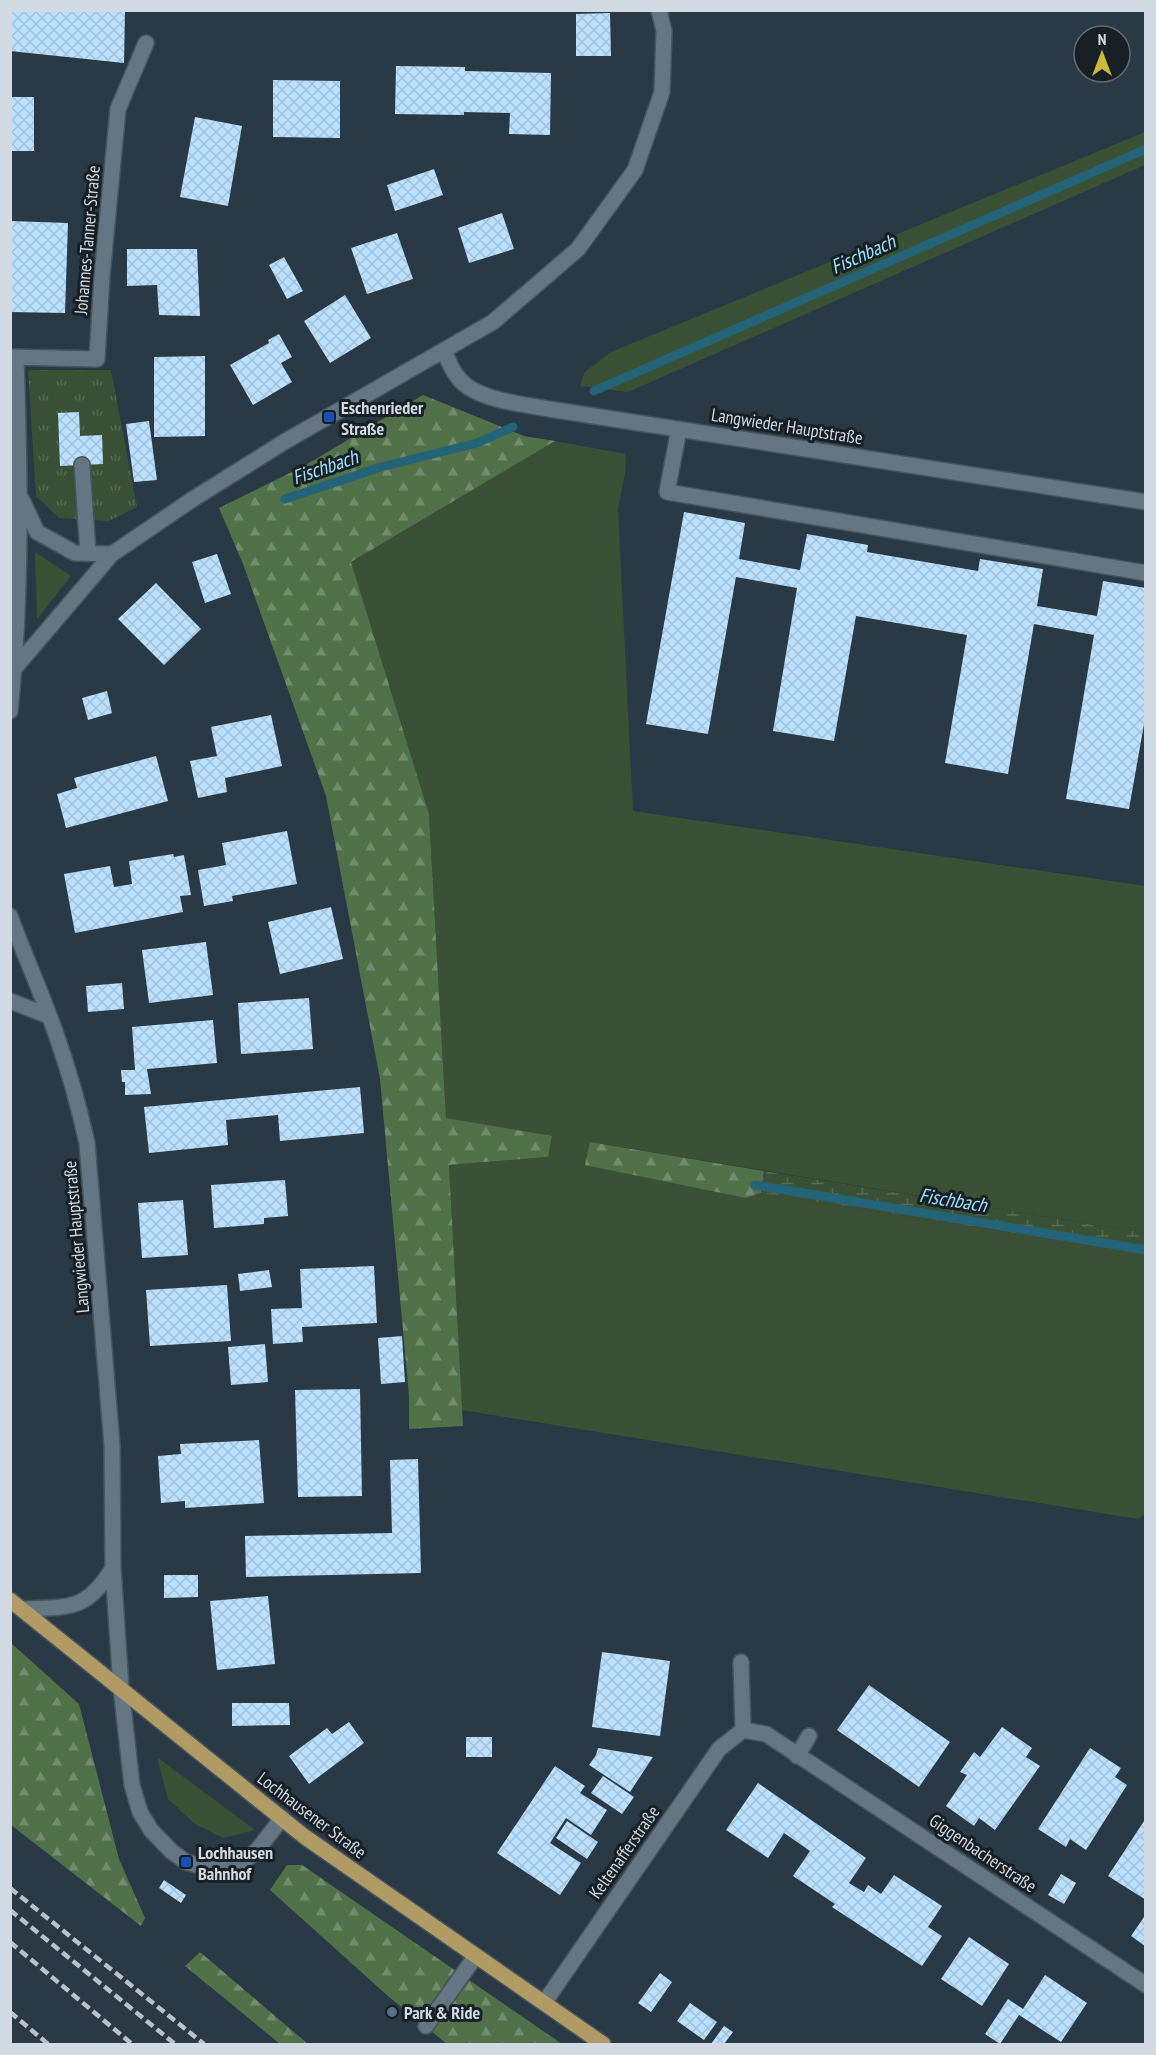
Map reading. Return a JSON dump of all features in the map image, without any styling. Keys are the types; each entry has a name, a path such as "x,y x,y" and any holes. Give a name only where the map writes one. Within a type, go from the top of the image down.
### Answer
{"main road":[{"name":"Lochhausener Straße","path":"16,1605 308,1839 603,2044"}],"street":[{"path":"14,669 112,554 193,499 284,442 493,322 578,249 634,170 662,92 664,31 659,10"},
{"name":"Johannes-Tanner-Straße","path":"13,357 97,359 102,276 118,110 146,43"},
{"name":"Langwieder Hauptstraße","path":"444,351 457,377 472,391 501,399 549,409 1146,502"},
{"path":"10,711 14,669 20,497 13,357"},
{"path":"679,429 667,492 1146,573"},
{"path":"82,465 88,553"},
{"path":"20,497 37,532 75,553 112,554"},
{"name":"Langwieder Hauptstraße","path":"10,916 57,1036 79,1107 87,1143 111,1434 113,1568 121,1688 135,1794 140,1812 151,1830 171,1851 186,1862 208,1868 228,1868 246,1860 282,1818"},
{"path":"10,1001 48,1016"},
{"path":"16,1605 69,1607 90,1598 102,1586 113,1568"},
{"path":"741,1662 743,1730 766,1734 797,1756 809,1737"},
{"name":"Keltenafferstraße","path":"544,2003 719,1749 743,1730"},
{"name":"Giggenbacherstraße","path":"797,1756 908,1826 1146,1985"},
{"path":"426,2026 475,1957"}],"green space":[{"path":"1145,132 1145,165 628,392 580,386 585,372 611,352"},
{"path":"28,370 111,370 137,507 109,521 59,518 36,496"},
{"path":"423,395 524,436 555,441 351,562 429,814 446,1118 552,1136 548,1157 449,1165 463,1426 409,1429 409,1396 380,1079 326,796 243,564 219,508 304,466"},
{"path":"555,441 626,454 625,474 618,509 633,811 1145,886 1145,1233 591,1142 586,1164 746,1198 761,1193 1145,1254 1145,1514 1138,1519 462,1410 449,1165 548,1157 552,1137 446,1119 429,814 351,562"},
{"path":"35,552 71,576 37,619"},
{"path":"590,1142 764,1171 761,1193 746,1198 585,1165"},
{"path":"764,1171 1145,1233 1145,1254 761,1193"},
{"path":"11,1643 79,1704 119,1859 145,1918 141,1926 11,1825"},
{"path":"157,1757 255,1830 223,1838 195,1824 168,1799"},
{"path":"287,1865 302,1865 562,2044 447,2044 389,1997 270,1890"},
{"path":"200,1952 308,2044 280,2044 185,1966"}],"building":[{"path":"10,10 125,10 124,63 10,51"},
{"path":"610,13 611,56 576,56 576,14"},
{"path":"396,66 465,67 465,71 551,73 550,135 509,134 510,113 395,114"},
{"path":"273,80 340,81 340,138 273,137"},
{"path":"10,97 34,97 34,151 10,151"},
{"path":"195,117 242,126 228,206 180,197"},
{"path":"434,169 443,195 395,211 387,185"},
{"path":"502,213 514,249 469,263 458,228"},
{"path":"10,221 68,223 65,313 10,312"},
{"path":"397,233 413,279 367,294 351,248"},
{"path":"127,249 197,249 200,316 159,315 157,285 127,286"},
{"path":"284,257 303,291 287,299 269,265"},
{"path":"345,295 371,338 330,363 304,321"},
{"path":"279,334 292,357 281,363 292,382 253,405 230,365 269,343 268,340"},
{"path":"205,356 205,436 154,437 154,357"},
{"path":"79,412 80,436 102,435 103,464 60,466 58,413"},
{"path":"149,421 157,480 134,482 126,424"},
{"path":"684,512 745,523 739,559 800,570 807,534 868,545 867,552 978,571 980,559 1043,569 1037,606 1097,616 1103,581 1146,588 1146,713 1129,809 1066,799 1094,635 1034,624 1008,774 945,763 967,635 856,616 834,741 773,731 797,588 736,577 708,734 646,724"},
{"path":"217,554 231,594 205,603 192,562"},
{"path":"156,583 201,629 164,665 118,619"},
{"path":"107,691 112,713 88,720 82,698"},
{"path":"271,715 282,766 225,778 227,792 198,798 190,761 217,756 211,727"},
{"path":"156,756 168,801 66,828 57,794 77,788 74,778"},
{"path":"287,831 297,884 232,896 233,901 204,906 198,870 226,865 222,843"},
{"path":"173,854 174,857 184,855 191,895 180,896 183,912 75,933 64,874 110,866 114,887 132,884 129,861"},
{"path":"331,907 343,959 280,974 268,922"},
{"path":"206,942 213,995 149,1003 142,950"},
{"path":"122,983 124,1009 88,1012 86,986"},
{"path":"309,998 313,1049 241,1054 238,1003"},
{"path":"213,1020 217,1063 147,1069 151,1094 125,1095 125,1082 122,1082 121,1070 135,1070 132,1027"},
{"path":"360,1087 364,1133 280,1141 278,1115 226,1120 228,1145 149,1153 144,1107"},
{"path":"285,1180 288,1216 264,1218 264,1224 214,1228 211,1185"},
{"path":"183,1200 188,1255 142,1258 138,1203"},
{"path":"374,1266 377,1323 302,1327 303,1342 273,1344 271,1309 302,1308 300,1269"},
{"path":"269,1270 272,1287 240,1291 238,1274"},
{"path":"227,1285 231,1341 150,1346 146,1290"},
{"path":"402,1336 405,1382 381,1384 378,1338"},
{"path":"265,1344 268,1382 231,1385 228,1347"},
{"path":"360,1389 362,1496 298,1497 295,1390"},
{"path":"259,1440 264,1503 185,1508 185,1501 161,1503 158,1456 181,1454 180,1444"},
{"path":"418,1459 421,1573 246,1577 245,1536 392,1533 390,1460"},
{"path":"164,1575 198,1575 198,1597 164,1598"},
{"path":"268,1596 275,1664 217,1670 210,1601"},
{"path":"602,1652 670,1661 660,1736 592,1727"},
{"path":"869,1685 950,1742 919,1787 837,1730"},
{"path":"232,1703 289,1703 290,1725 232,1726"},
{"path":"349,1722 364,1743 309,1784 289,1756 327,1728 332,1734"},
{"path":"1002,1727 1032,1748 1026,1757 1040,1766 995,1830 979,1818 974,1826 946,1806 967,1775 960,1772 974,1752 980,1757"},
{"path":"466,1737 492,1737 492,1757 466,1757"},
{"path":"598,1748 653,1757 630,1792 589,1765"},
{"path":"1090,1748 1121,1768 1115,1777 1127,1785 1086,1850 1070,1839 1066,1847 1038,1829"},
{"path":"555,1766 585,1786 580,1793 607,1810 591,1835 566,1818 550,1843 581,1863 560,1895 497,1853"},
{"path":"603,1776 634,1797 622,1814 591,1793"},
{"path":"758,1783 866,1858 849,1883 864,1892 868,1885 881,1894 894,1875 942,1906 928,1927 942,1936 922,1966 832,1907 835,1904 793,1876 810,1851 784,1833 768,1858 726,1830"},
{"path":"1146,1818 1146,1900 1108,1876"},
{"path":"567,1821 598,1842 587,1859 556,1838"},
{"path":"1061,1874 1076,1883 1064,1904 1048,1895"},
{"path":"164,1880 186,1895 181,1903 159,1888"},
{"path":"1146,1914 1146,1945 1145,1946 1131,1936"},
{"path":"969,1937 1009,1964 982,2006 941,1979"},
{"path":"660,1973 672,1982 651,2012 638,2003"},
{"path":"1045,1975 1087,2003 1061,2042 1019,2015 1000,2044 985,2034 1008,1999 1023,2009"},
{"path":"690,2003 717,2022 704,2040 677,2021"},
{"path":"724,2026 733,2032 724,2044 711,2044"}],"waterway":[{"name":"Fischbach","path":"594,391 1146,149"},
{"name":"Fischbach","path":"285,499 381,467 477,443 513,427"},
{"name":"Fischbach","path":"755,1185 1146,1250"}],"railway":[{"path":"10,1888 204,2044"},
{"path":"10,1910 175,2044"},
{"path":"10,1942 132,2044"},
{"path":"10,2012 48,2044"}],"place":[{"name":"Eschenrieder Straße","path":"329,417"},
{"name":"Lochhausen Bahnhof","path":"186,1862"},
{"name":"Park & Ride","path":"392,2012"}]}
